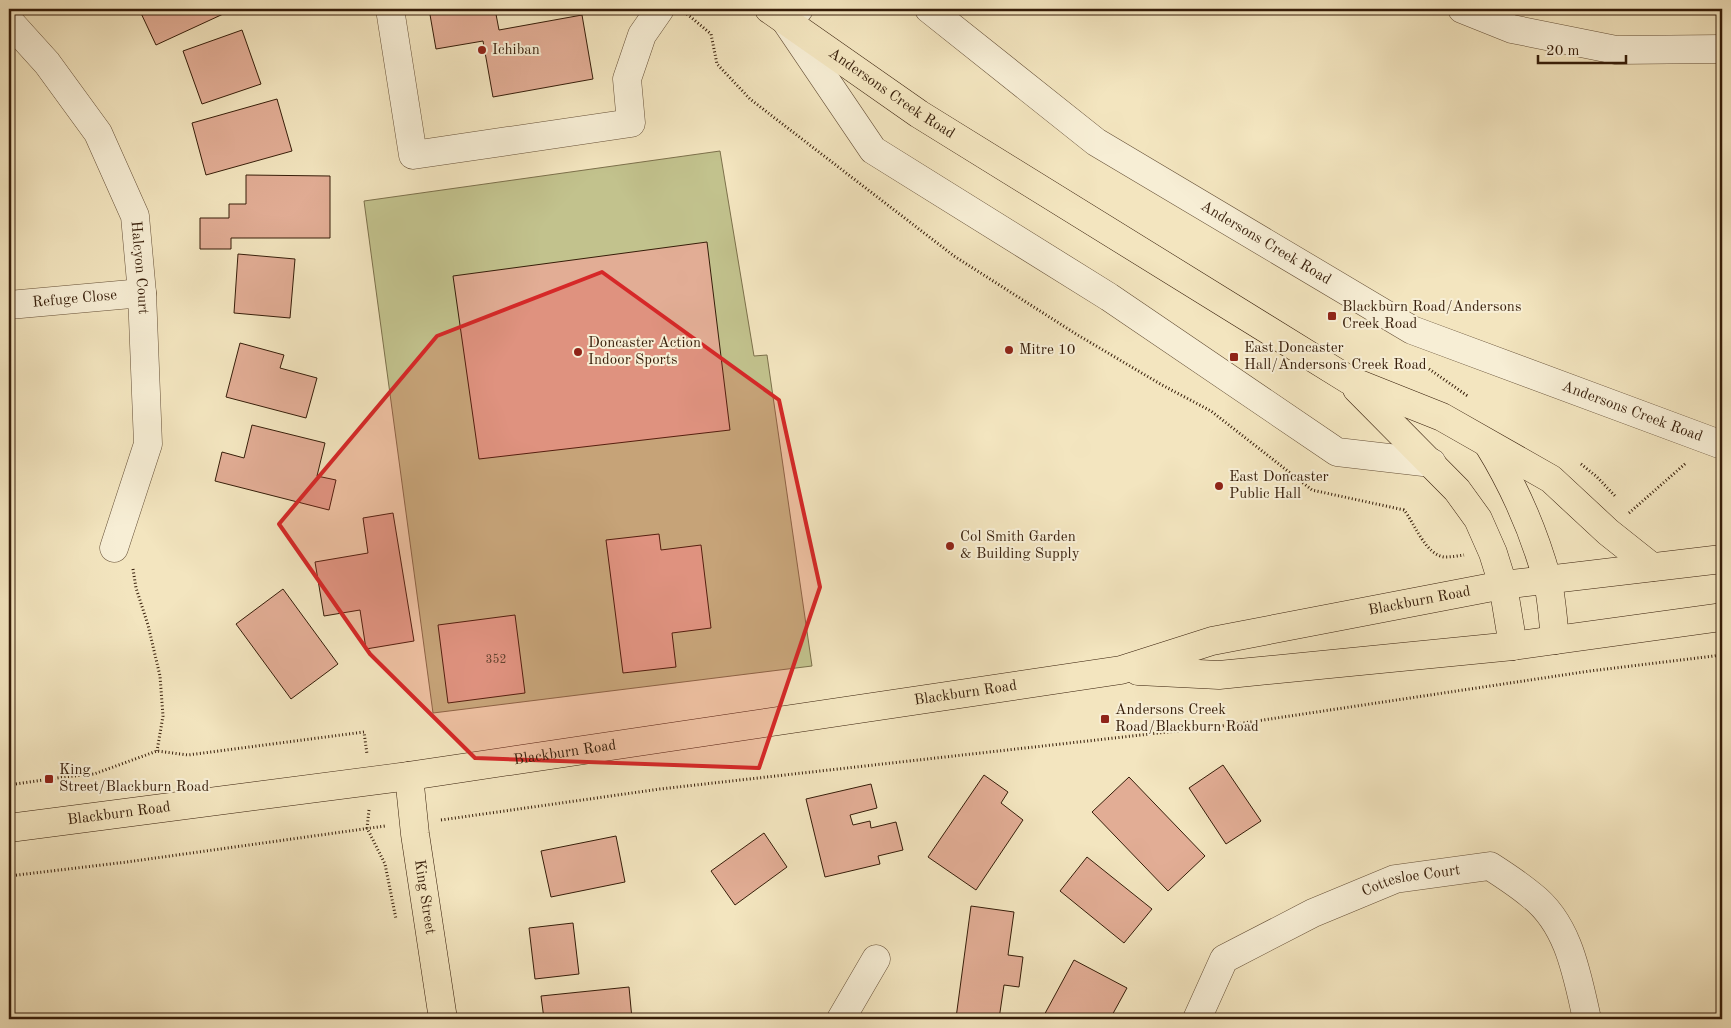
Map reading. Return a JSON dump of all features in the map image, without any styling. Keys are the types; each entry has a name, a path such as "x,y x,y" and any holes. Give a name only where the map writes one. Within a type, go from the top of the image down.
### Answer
{"main road":[{"name":"Andersons Creek Road","path":"785,14 919,114 1348,380 1442,417 1488,444 1504,470 1534,537 1548,581 1555,640"},
{"name":"Andersons Creek Road","path":"1348,380 1432,463 1457,490 1478,519 1494,553 1503,586 1513,646"},
{"path":"1488,444 1551,479 1608,532 1652,567"},
{"name":"Blackburn Road","path":"9,828 371,782 1121,670 1212,641 1503,586 1722,559"},
{"name":"Blackburn Road","path":"1121,670 1219,675 1513,646 1722,617"},
{"name":"King Street","path":"409,776 414,823 443,1019"}],"street":[{"path":"390,9 413,156 631,123 627,80 642,35 660,9"},
{"name":"Andersons Creek Road","path":"929,9 1096,142 1412,330 1717,443"},
{"path":"1462,9 1512,28 1616,50 1722,49"},
{"path":"785,14 873,150 1109,296 1337,452 1432,463"},
{"name":"Halcyon Court","path":"9,21 47,63 98,133 135,216 142,293 148,444 114,548"},
{"name":"Refuge Close","path":"9,305 142,293"},
{"name":"Cottesloe Court","path":"1197,1019 1224,959 1313,913 1395,879 1490,866 1533,896 1558,925 1576,969 1587,1019"},
{"path":"841,1019 876,959"}],"path":[{"path":"1425,366 1472,398"},
{"path":"1608,532 1717,443"},
{"path":"1576,460 1597,477 1617,498"},
{"path":"1624,505 1631,512"},
{"path":"114,548 133,569 136,588 148,625 160,676 163,716 158,752"},
{"path":"9,876 660,789 1230,725 1590,671 1722,655"},
{"path":"9,785 94,774 158,752 188,755 364,732 371,782 367,828 385,864 398,926"}],"highlighted area":[{"path":"602,272 779,400 820,587 759,768 475,758 370,654 279,524 437,336"}],"green space":[{"path":"720,151 754,356 767,355 812,666 433,713 364,201"}],"building":[{"path":"139,9 234,9 156,45"},
{"path":"429,9 495,9 499,30 582,15 593,79 493,97 483,41 436,49"},
{"path":"242,30 261,84 202,104 183,51"},
{"path":"277,99 292,151 206,175 192,123"},
{"path":"246,175 330,176 330,238 231,238 231,249 200,249 200,218 229,218 229,204 246,204"},
{"path":"707,242 730,430 479,459 453,276"},
{"path":"238,254 295,259 290,318 234,313"},
{"path":"240,343 284,355 280,368 317,378 306,418 226,397"},
{"path":"252,425 325,443 317,476 336,480 329,510 215,481 222,452 244,458"},
{"path":"393,513 414,641 366,649 360,610 324,616 315,562 368,553 363,518"},
{"path":"659,534 661,550 701,545 711,628 672,633 676,667 623,673 606,540"},
{"path":"283,589 338,664 291,699 236,624"},
{"path":"515,615 525,693 448,703 438,625"},
{"path":"1223,765 1261,821 1226,844 1189,788"},
{"path":"984,775 1008,792 1001,803 1023,820 976,890 928,857"},
{"path":"1129,777 1205,856 1168,891 1092,812"},
{"path":"871,784 877,808 850,815 853,825 870,821 871,828 896,822 903,850 878,856 880,864 825,877 806,799"},
{"path":"764,833 787,867 735,905 711,871"},
{"path":"616,836 625,882 551,897 541,851"},
{"path":"1087,857 1152,909 1124,943 1060,891"},
{"path":"971,906 1014,912 1008,955 1023,957 1019,987 1004,985 999,1019 956,1018"},
{"path":"573,923 579,974 535,979 529,928"},
{"path":"1074,960 1127,988 1110,1019 1042,1019"},
{"path":"629,987 632,1019 544,1019 541,996"}],"place":[{"name":"Ichiban","path":"482,50"},
{"name":"Blackburn Road/Andersons Creek Road","path":"1332,316"},
{"name":"Mitre 10","path":"1009,350"},
{"name":"Doncaster Action Indoor Sports","path":"578,352"},
{"name":"East Doncaster Hall/Andersons Creek Road","path":"1234,357"},
{"name":"East Doncaster Public Hall","path":"1219,486"},
{"name":"Col Smith Garden & Building Supply","path":"950,546"},
{"name":"Andersons Creek Road/Blackburn Road","path":"1105,719"},
{"name":"King Street/Blackburn Road","path":"49,779"}]}
